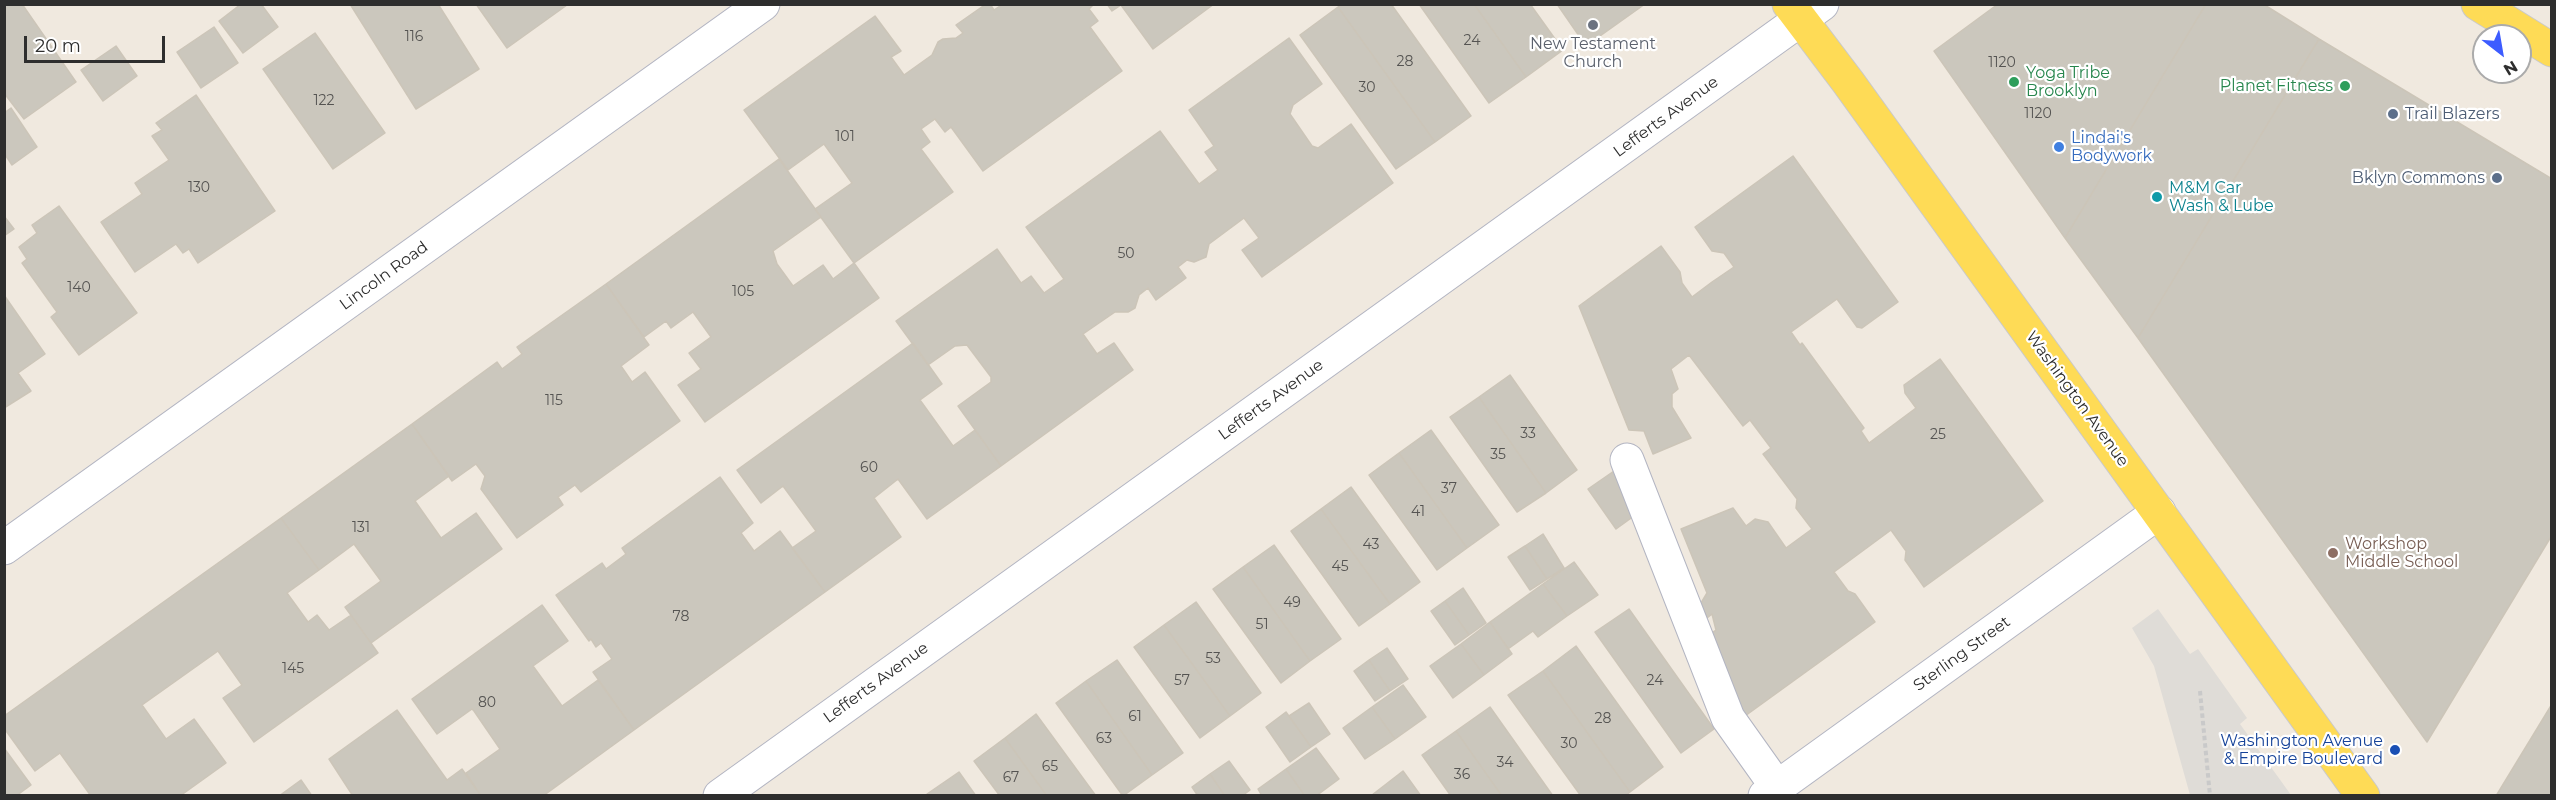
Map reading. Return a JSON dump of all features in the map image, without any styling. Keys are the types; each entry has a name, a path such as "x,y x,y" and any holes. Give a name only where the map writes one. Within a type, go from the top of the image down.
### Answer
{"main road":[{"path":"2478,4 2552,50"},
{"name":"Washington Avenue","path":"1804,10 1848,82 2363,795"}],"street":[{"name":"Lincoln Road","path":"4,548 763,4"},
{"name":"Lefferts Avenue","path":"720,795 1804,10"},
{"path":"1627,460 1728,718 1771,791"},
{"name":"Sterling Street","path":"1771,791 2159,512"}],"path":[{"path":"2199,692 2210,795"}],"shaded area":[{"path":"2158,609 2190,654 2198,649 2247,718 2240,724 2291,795 2190,795 2154,666 2132,628"}],"building":[{"path":"4,4 22,4 76,82 24,119 4,93"},
{"path":"241,4 261,4 278,27 243,53 219,21"},
{"path":"350,4 438,4 479,69 416,109"},
{"path":"476,4 567,4 567,5 507,48"},
{"path":"986,4 990,4 994,10 1003,4 1094,4 1089,9 1098,21 1090,27 1122,71 983,171 951,127 945,132 935,119 921,129 930,142 921,149 953,192 854,263 815,209 852,183 824,144 788,170 744,110 875,16 901,51 891,57 904,75 932,55 938,42 943,39 956,38 963,33 956,25"},
{"path":"1107,4 1214,4 1153,49 1121,5 1112,11"},
{"path":"1342,4 1391,4 1471,116 1435,142 1338,7"},
{"path":"1419,4 1474,4 1526,77 1489,103"},
{"path":"1474,4 1530,4 1563,50 1526,77"},
{"name":"New Testament Church","path":"1557,4 1645,4 1586,46"},
{"path":"1998,4 2206,4 2065,238 1934,51"},
{"name":"M&M Car Wash & Lube","path":"2206,4 2263,4 2319,39 2138,338 2065,238"},
{"path":"1338,7 1435,142 1396,169 1300,35"},
{"path":"214,27 238,63 201,88 177,52"},
{"path":"315,33 385,133 333,169 263,69"},
{"path":"1289,38 1322,84 1293,105 1290,114 1312,146 1318,148 1351,124 1393,183 1262,277 1242,250 1259,238 1244,218 1209,244 1206,257 1194,262 1187,260 1178,267 1186,278 1156,300 1148,288 1139,295 1135,308 1128,312 1115,312 1083,334 1097,354 1114,343 1133,370 1001,466 958,406 991,382 991,377 967,345 955,346 928,365 896,321 997,249 1021,283 1031,276 1044,293 1064,279 1026,227 1160,131 1199,184 1218,170 1205,152 1214,146 1189,110"},
{"path":"2319,39 2552,179 2552,535 2427,742 2138,338"},
{"path":"116,46 137,76 103,101 81,70"},
{"path":"196,95 275,211 198,263 189,249 183,253 176,244 135,272 101,222 142,194 135,183 169,160 152,136 162,130 156,123"},
{"path":"11,108 37,147 12,165 4,153 4,113"},
{"path":"1793,156 1898,302 1862,328 1857,327 1837,299 1791,332 1800,345 1802,343 1864,428 1861,431 1869,443 1916,408 1905,393 1904,385 1940,359 2043,501 1924,587 1905,560 1906,551 1891,530 1834,572 1848,591 1855,594 1875,622 1745,716 1733,698 1709,635 1716,630 1712,614 1707,618 1701,603 1707,593 1681,529 1733,508 1746,526 1755,519 1768,522 1786,548 1812,529 1796,508 1797,499 1763,454 1771,448 1750,420 1743,426 1689,355 1671,369 1678,389 1672,394 1672,407 1691,438 1653,454 1644,431 1629,430 1579,306 1661,246 1680,272 1682,283 1692,297 1734,267 1724,253 1712,251 1695,227"},
{"path":"779,159 821,217 773,251 777,264 793,286 823,265 833,279 854,263 879,298 705,422 678,385 701,369 689,353 711,337 693,312 671,328 666,321 644,337 606,284"},
{"path":"59,206 137,313 79,355 51,317 57,312 22,263 27,259 19,247 37,233 32,225"},
{"path":"4,216 14,229 4,236"},
{"path":"606,284 649,345 621,366 632,382 645,372 680,421 581,492 575,485 558,497 563,505 517,538 481,489 485,476 476,464 452,481 412,424 497,362 502,369 522,354 517,347"},
{"path":"4,295 45,354 18,373 31,391 4,408"},
{"path":"913,343 942,384 920,400 953,446 975,430 1001,466 927,519 898,479 874,498 901,537 825,592 792,548 816,531 783,486 761,503 737,470"},
{"path":"1510,375 1577,470 1546,493 1479,397"},
{"path":"1479,397 1546,493 1517,512 1450,417"},
{"path":"412,424 449,476 415,501 441,538 476,513 502,549 371,643 345,607 381,581 354,544 319,570 281,518"},
{"path":"1431,430 1499,525 1467,548 1399,453"},
{"path":"1399,453 1467,548 1437,570 1369,475"},
{"path":"1614,471 1634,516 1616,529 1588,489"},
{"path":"720,477 753,523 741,533 754,551 780,531 825,592 634,730 593,672 612,659 601,643 596,647 591,639 589,641 556,595 602,563 606,569 626,554 622,548"},
{"path":"1351,487 1420,582 1390,604 1321,509"},
{"path":"1321,509 1390,604 1359,626 1291,531"},
{"path":"281,518 319,570 287,593 308,622 317,615 329,630 351,615 378,653 254,742 223,698 242,685 218,651 142,705 166,739 194,719 226,763 180,796 91,796 60,753 35,771 4,728 4,716"},
{"path":"1543,534 1564,568 1547,579 1525,546"},
{"path":"1274,545 1341,639 1310,661 1243,567"},
{"path":"1525,546 1547,579 1530,590 1508,557"},
{"path":"1574,562 1598,595 1567,616 1543,584"},
{"path":"1243,567 1310,661 1281,683 1213,589"},
{"path":"1543,584 1567,616 1538,637 1533,631 1508,649 1490,622"},
{"path":"1463,588 1486,623 1469,635 1445,601"},
{"path":"1445,601 1469,635 1455,645 1431,611"},
{"path":"1196,602 1261,693 1230,716 1164,625"},
{"path":"542,605 568,641 533,666 562,706 598,680 634,730 543,796 481,796 466,773 500,749 474,711 472,709 437,734 412,699"},
{"path":"1629,609 1714,729 1681,753 1595,632"},
{"path":"1490,622 1512,654 1484,675 1461,644"},
{"path":"1164,625 1230,716 1200,738 1134,647"},
{"path":"1461,644 1484,675 1453,698 1430,666"},
{"path":"1576,646 1663,767 1630,792 1543,671"},
{"path":"1387,648 1408,679 1390,691 1369,660"},
{"path":"1117,660 1183,753 1152,775 1086,681"},
{"path":"1369,660 1390,691 1375,701 1354,671"},
{"path":"1543,671 1630,792 1625,796 1581,796 1508,695"},
{"path":"1086,681 1152,775 1123,796 1056,703"},
{"path":"1403,685 1426,717 1395,739 1372,707"},
{"path":"1309,703 1330,734 1311,747 1289,716"},
{"path":"2552,704 2552,796 2496,796"},
{"path":"1372,707 1395,739 1365,759 1343,728"},
{"path":"1490,707 1553,796 1502,796 1456,731"},
{"path":"397,710 447,780 462,769 481,796 353,796 329,759"},
{"path":"1286,712 1311,747 1290,762 1266,727"},
{"path":"1036,714 1096,796 1047,796 1005,738"},
{"path":"1456,731 1502,796 1451,796 1422,755"},
{"path":"1005,738 1047,796 1000,796 974,761"},
{"path":"4,748 31,785 16,796 4,796"},
{"path":"1316,748 1339,779 1316,796 1305,796 1286,769"},
{"path":"1229,761 1250,790 1242,796 1225,796 1210,774"},
{"path":"1286,769 1305,796 1262,796 1258,789"},
{"path":"1403,771 1421,796 1372,796 1372,795"},
{"path":"959,772 976,796 928,796 927,794"},
{"path":"1210,774 1225,796 1198,796 1192,787"},
{"path":"301,780 312,796 279,796"}],"place":[{"name":"New Testament Church","path":"1593,25"},
{"name":"Yoga Tribe Brooklyn","path":"2014,82"},
{"name":"Planet Fitness","path":"2345,86"},
{"name":"Trail Blazers","path":"2393,114"},
{"name":"Lindai's Bodywork","path":"2059,147"},
{"name":"Bklyn Commons","path":"2497,178"},
{"name":"M&M Car Wash & Lube","path":"2157,197"},
{"name":"Workshop Middle School","path":"2333,553"},
{"name":"Washington Avenue & Empire Boulevard","path":"2395,750"}]}
